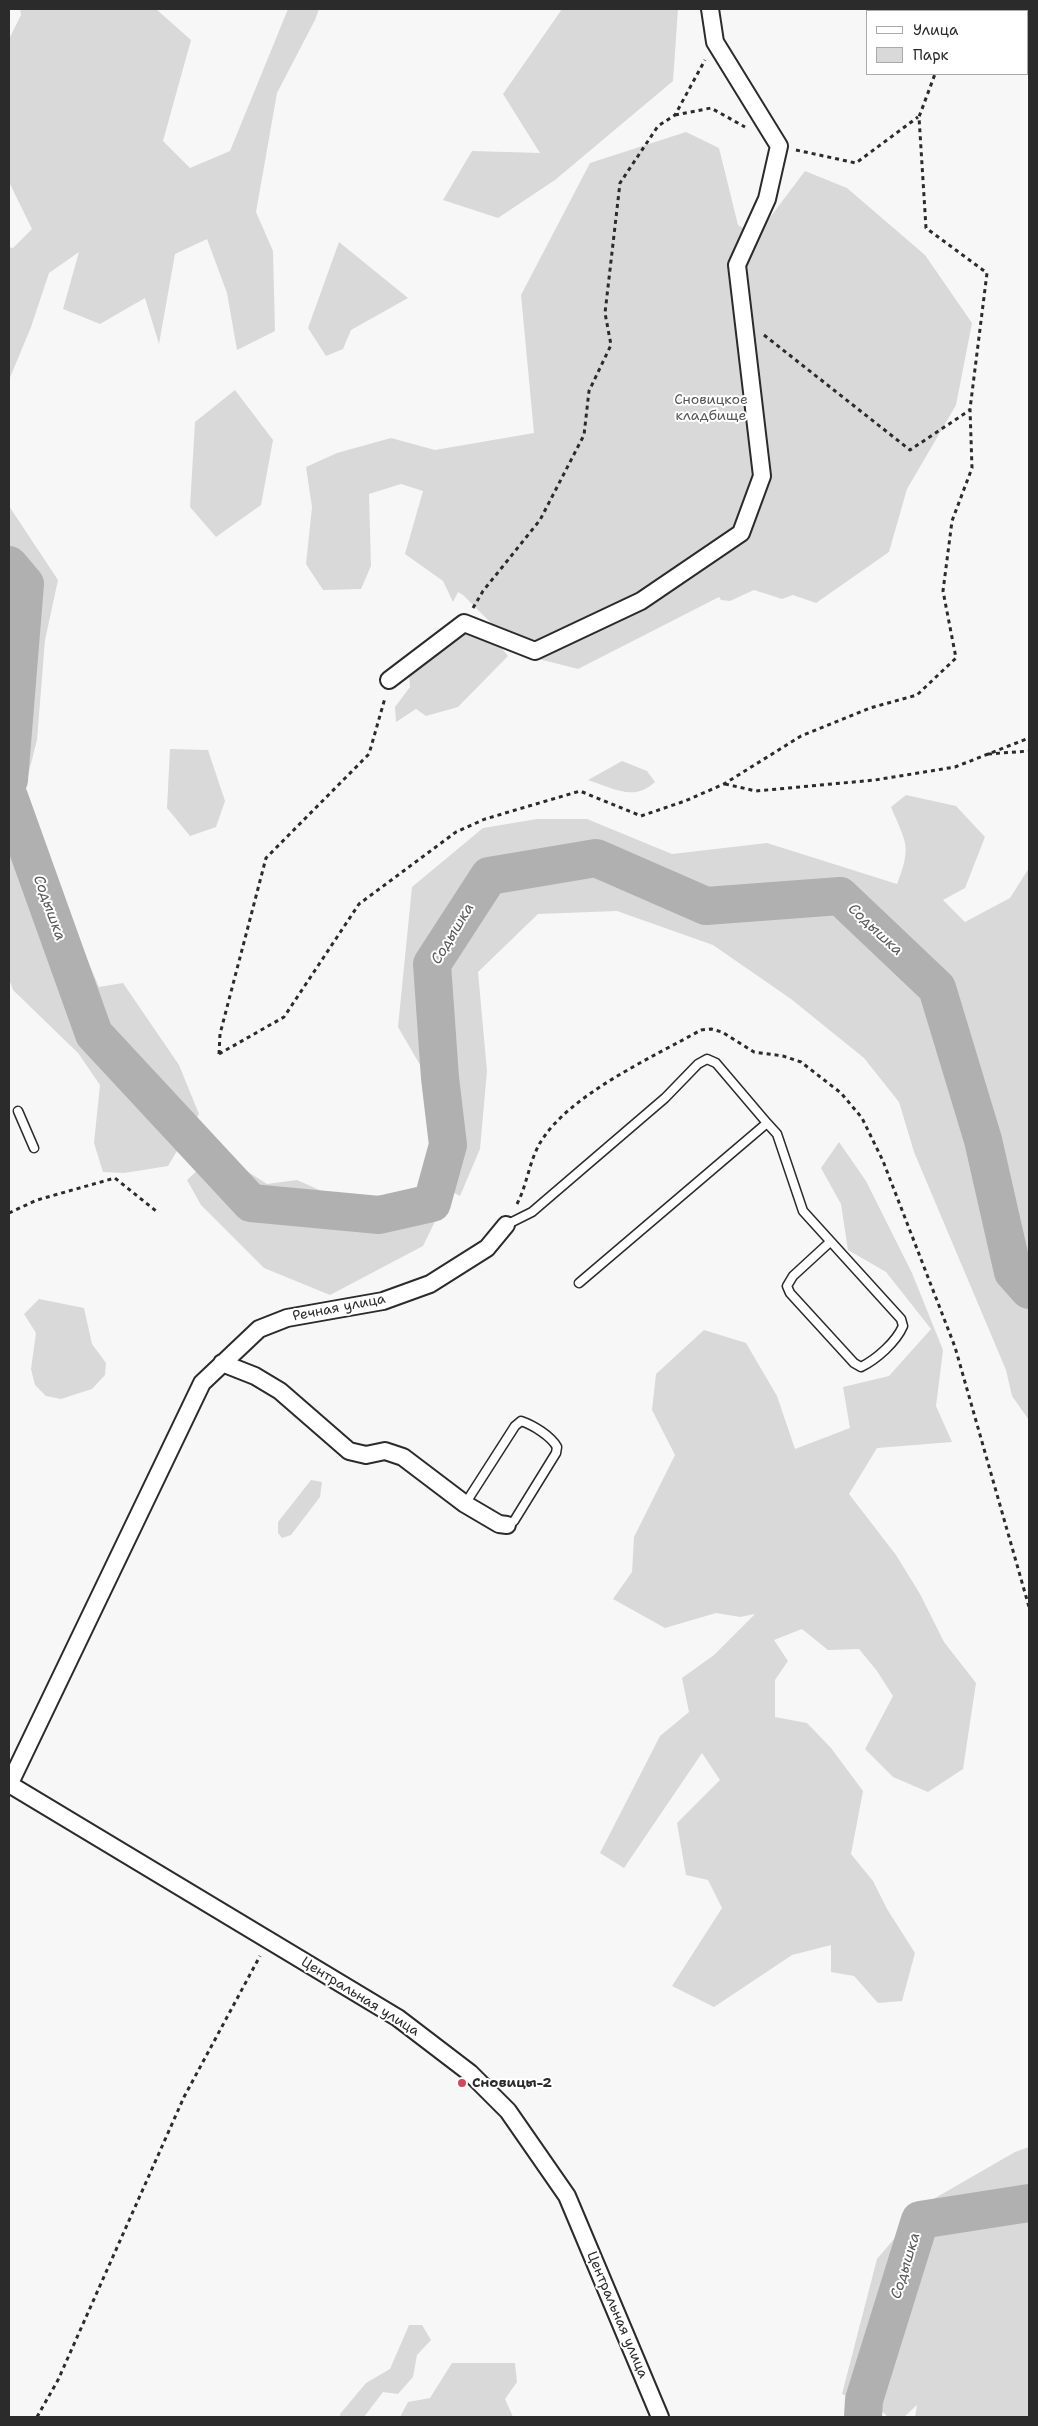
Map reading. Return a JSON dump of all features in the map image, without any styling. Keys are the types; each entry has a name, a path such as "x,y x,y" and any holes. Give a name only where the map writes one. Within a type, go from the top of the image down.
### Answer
{"street":[{"path":"390,680 464,623 535,651 641,601 740,533 762,476 737,265 766,200 779,146 715,42 710,9"},
{"name":"Речная улица","path":"9,1785 202,1383 259,1329 287,1318 383,1301 430,1284 487,1248 506,1225"},
{"path":"222,1363 254,1376 280,1391 349,1451 366,1455 385,1452 403,1457 465,1504 499,1524 507,1525"},
{"name":"Центральная улица","path":"9,1785 398,2018 470,2073 508,2111 567,2196 660,2417"}],"lane":[{"path":"506,1225 532,1212 666,1098 698,1064 707,1059 716,1063 776,1134 803,1211 901,1319 903,1326 899,1335 870,1363 861,1367 854,1363 796,1300 787,1286 793,1276 830,1242"},
{"path":"18,1111 34,1148"},
{"path":"579,1283 767,1123"},
{"path":"465,1504 515,1426 521,1421 528,1423 554,1441 557,1447 556,1453 514,1520 507,1525"}],"path":[{"path":"675,115 715,42"},
{"path":"390,680 369,754 266,858 220,1034 219,1054 284,1017 359,904 456,832 485,820 580,791 641,816 685,802 724,784 801,736 870,708 917,695 956,658 943,591 952,521 972,468 970,410 987,272 926,228 919,117 935,75"},
{"path":"464,623 483,591 540,520 584,435 589,391 611,344 605,313 620,183 658,126 675,115 710,108 753,132"},
{"path":"779,146 856,163 919,117"},
{"path":"745,320 910,450 970,410"},
{"path":"724,784 756,791 876,780 955,767 1029,738"},
{"path":"985,755 1029,751"},
{"path":"9,1213 37,1200 115,1178 156,1211"},
{"path":"37,2417 58,2380 184,2096 268,1940"}],"green space":[{"path":"20,9 156,9 191,40 163,141 190,168 230,151 288,9 319,9 277,93 256,212 273,251 275,331 237,350 227,293 207,239 175,254 159,344 145,298 100,324 63,309 79,252 49,273 31,327 9,380 9,247 13,248 32,229 9,182 9,39 21,15"},
{"path":"562,9 678,9 673,81 555,180 498,218 443,200 472,151 540,153 503,94"},
{"name":"Сновицкое кладбище","path":"686,132 719,148 738,225 756,236 805,171 847,188 925,255 972,323 956,405 907,489 889,552 816,603 793,595 782,599 754,590 730,601 721,600 719,597 578,669 523,655 463,595 458,592 453,602 443,581 405,554 423,491 401,484 369,494 371,566 361,589 323,590 306,564 312,507 306,467 337,453 391,438 435,450 534,433 521,295 590,163"},
{"path":"339,242 408,298 351,330 343,349 326,356 308,328"},
{"path":"235,390 273,440 261,505 216,537 190,507 195,422"},
{"path":"9,506 58,580 45,640 37,740 23,795 62,901 99,987 123,983 179,1065 199,1114 168,1166 124,1173 103,1172 94,1143 100,1085 78,1053 13,990 9,979"},
{"path":"459,628 489,633 508,656 458,707 426,716 416,709 396,722 395,707 410,687 409,675"},
{"path":"170,749 208,750 225,801 216,827 190,836 167,808"},
{"path":"622,761 647,771 655,782 639,791 623,792 588,780"},
{"path":"906,795 956,806 985,837 965,888 943,900 965,922 1010,898 1029,868 1029,1420 1012,1396 1006,1370 914,1152 899,1102 864,1058 791,999 713,945 617,911 538,914 478,972 487,1071 480,1149 460,1196 445,1188 463,1139 398,1027 412,887 483,828 537,819 587,819 672,854 767,843 897,884 906,852 903,837 891,807"},
{"path":"839,1142 866,1181 912,1273 943,1350 936,1406 952,1442 877,1448 849,1494 896,1555 920,1594 944,1642 976,1683 963,1769 928,1792 893,1777 865,1749 893,1696 877,1671 859,1649 828,1650 802,1629 774,1640 788,1661 775,1680 775,1717 807,1723 831,1748 863,1791 851,1854 873,1881 887,1909 915,1953 902,2001 878,2003 854,1976 831,1972 831,1945 792,1955 714,2007 672,1986 722,1908 708,1880 686,1875 677,1823 720,1780 702,1753 624,1868 600,1853 660,1736 689,1712 682,1678 714,1655 755,1614 740,1617 716,1613 665,1628 613,1599 632,1572 634,1537 675,1455 652,1410 656,1374 704,1330 746,1343 777,1396 795,1449 850,1428 843,1387 889,1376 931,1329 886,1272 848,1250 841,1204 821,1168"},
{"path":"217,1152 267,1184 297,1180 335,1197 441,1209 423,1246 330,1295 264,1268 201,1205 187,1180"},
{"path":"39,1299 84,1308 92,1344 106,1363 105,1375 92,1389 61,1399 46,1396 35,1385 31,1369 36,1333 24,1314"},
{"path":"311,1480 322,1482 320,1497 291,1535 282,1538 278,1533 278,1522"},
{"path":"1029,2147 1029,2417 915,2417 917,2405 904,2417 888,2417 884,2413 842,2394 877,2259 923,2205 1015,2152"},
{"path":"409,2325 422,2325 431,2340 417,2355 413,2377 398,2394 383,2392 364,2417 340,2417 340,2414 366,2383 390,2369"},
{"path":"452,2363 515,2363 517,2382 505,2399 513,2417 400,2417 408,2402 430,2398"}],"waterway":[{"name":"Содышка","path":"9,565 25,584 9,780"},
{"name":"Содышка","path":"9,797 94,1034 251,1203 379,1215 432,1203 448,1145 440,1078 432,964 489,876 596,858 706,906 840,896 937,988 983,1140 1013,1272 1029,1290"},
{"name":"Содышка","path":"863,2417 864,2400 920,2220 1029,2203"}],"place":[{"name":"Сновицы-2","path":"462,2083"}]}
